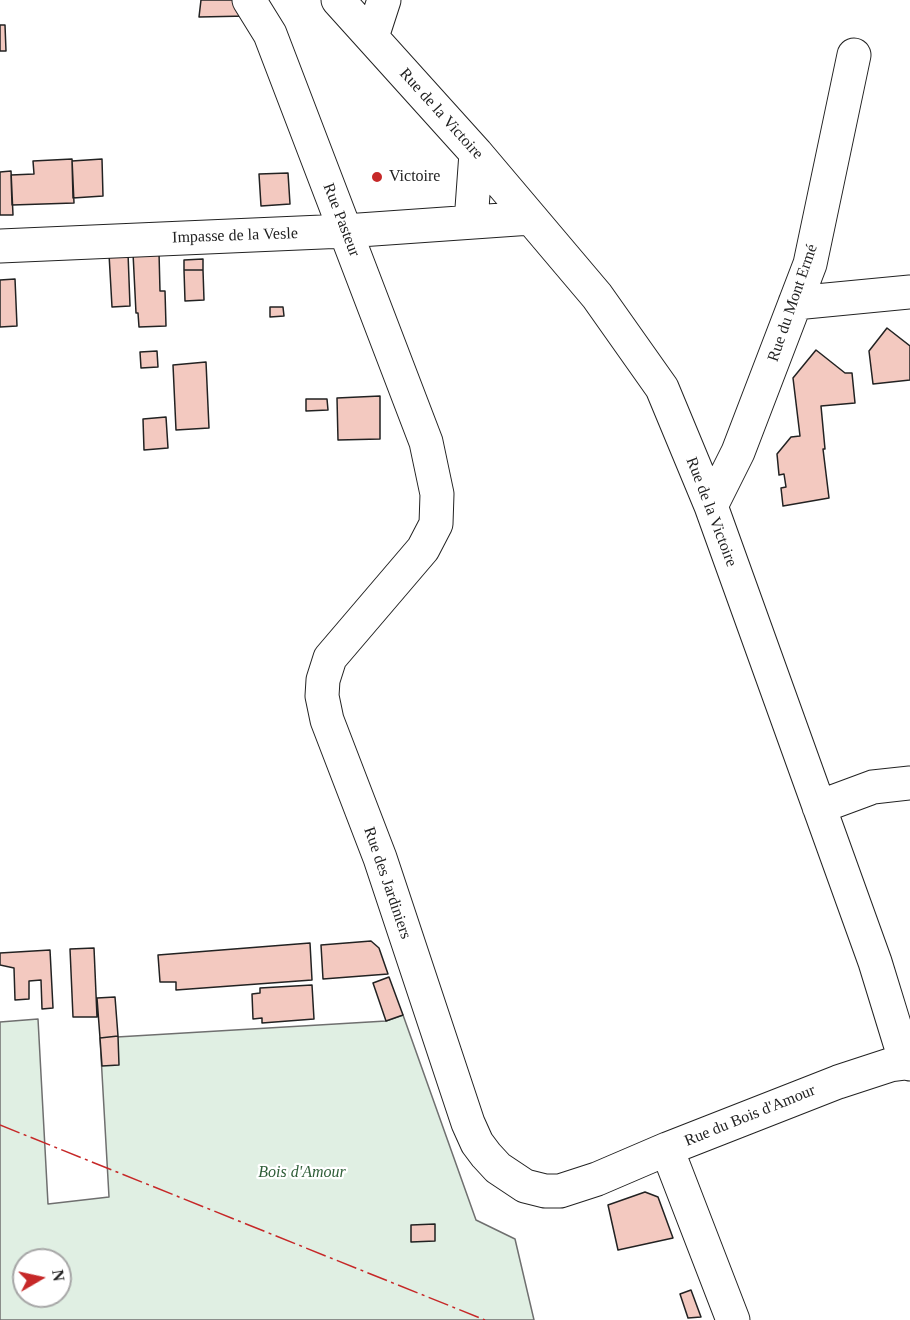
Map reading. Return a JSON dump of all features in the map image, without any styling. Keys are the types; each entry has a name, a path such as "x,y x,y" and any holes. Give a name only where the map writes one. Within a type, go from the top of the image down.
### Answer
{"street":[{"name":"Rue Pasteur","path":"249,0 270,34 426,442"},
{"name":"Rue de la Victoire","path":"338,0 476,153 597,296 662,388 711,506 876,962 908,1063"},
{"path":"372,37 384,0"},
{"name":"Rue du Mont Ermé","path":"711,506 738,452 810,264 854,55"},
{"path":"471,222 476,153"},
{"name":"Impasse de la Vesle","path":"0,246 345,231 531,218"},
{"path":"795,303 910,292"},
{"name":"Rue des Jardiniers","path":"426,442 437,494 436,524 423,549 330,658 323,680 322,696 327,720 380,858 468,1123 477,1143 486,1155 498,1168 525,1186 545,1191 560,1191 597,1179 667,1149"},
{"path":"819,807 873,787 910,783"},
{"name":"Rue du Bois d'Amour","path":"733,1320 667,1149 838,1082 890,1065 908,1063"}],"green space":[{"name":"Bois d'Amour","path":"403,1015 476,1220 515,1239 534,1320 0,1320 0,1022 38,1019 48,1204 109,1197 100,1038 386,1021"}],"building":[{"path":"201,0 237,0 247,16 199,17"},
{"path":"0,25 5,25 6,51 0,51"},
{"path":"72,159 74,203 12,205 11,175 34,174 33,161"},
{"path":"102,159 103,196 73,198 72,161"},
{"path":"11,171 13,215 0,215 0,172"},
{"path":"288,173 290,204 261,206 259,174"},
{"path":"159,252 160,291 165,291 166,326 139,327 138,313 136,313 133,253"},
{"path":"128,253 130,306 112,307 109,254"},
{"path":"203,259 203,270 184,270 184,260"},
{"path":"184,270 203,270 204,300 185,301"},
{"path":"15,279 17,326 0,327 0,280"},
{"path":"270,307 283,307 284,316 270,317"},
{"path":"887,328 910,346 910,380 873,384 869,351"},
{"path":"816,350 845,373 852,373 855,403 821,406 829,498 783,506 781,488 786,487 784,474 779,475 777,454 791,437 800,436 793,378"},
{"path":"157,351 158,367 141,368 140,352"},
{"path":"206,362 209,428 176,430 173,365"},
{"path":"380,396 380,439 338,440 337,398"},
{"path":"306,399 327,399 328,410 306,411"},
{"path":"166,417 168,448 144,450 143,419"},
{"path":"371,941 379,948 388,974 323,979 321,945"},
{"path":"310,943 312,980 176,990 176,982 160,982 158,955"},
{"path":"94,948 97,1017 73,1017 70,949"},
{"path":"50,950 53,1008 42,1009 41,980 29,981 29,999 15,1000 14,968 0,965 0,953"},
{"path":"389,977 403,1015 386,1021 373,983"},
{"path":"312,985 314,1019 262,1023 262,1018 253,1019 252,994 260,993 260,988"},
{"path":"115,997 118,1036 100,1038 97,998"},
{"path":"118,1036 119,1065 102,1066 100,1038"},
{"path":"645,1192 658,1197 673,1238 618,1250 608,1205"},
{"path":"435,1224 435,1241 411,1242 411,1225"},
{"path":"691,1290 701,1317 688,1318 680,1294"}],"power":[{"path":"0,1125 485,1320"}],"place":[{"name":"Victoire","path":"377,177"}]}
